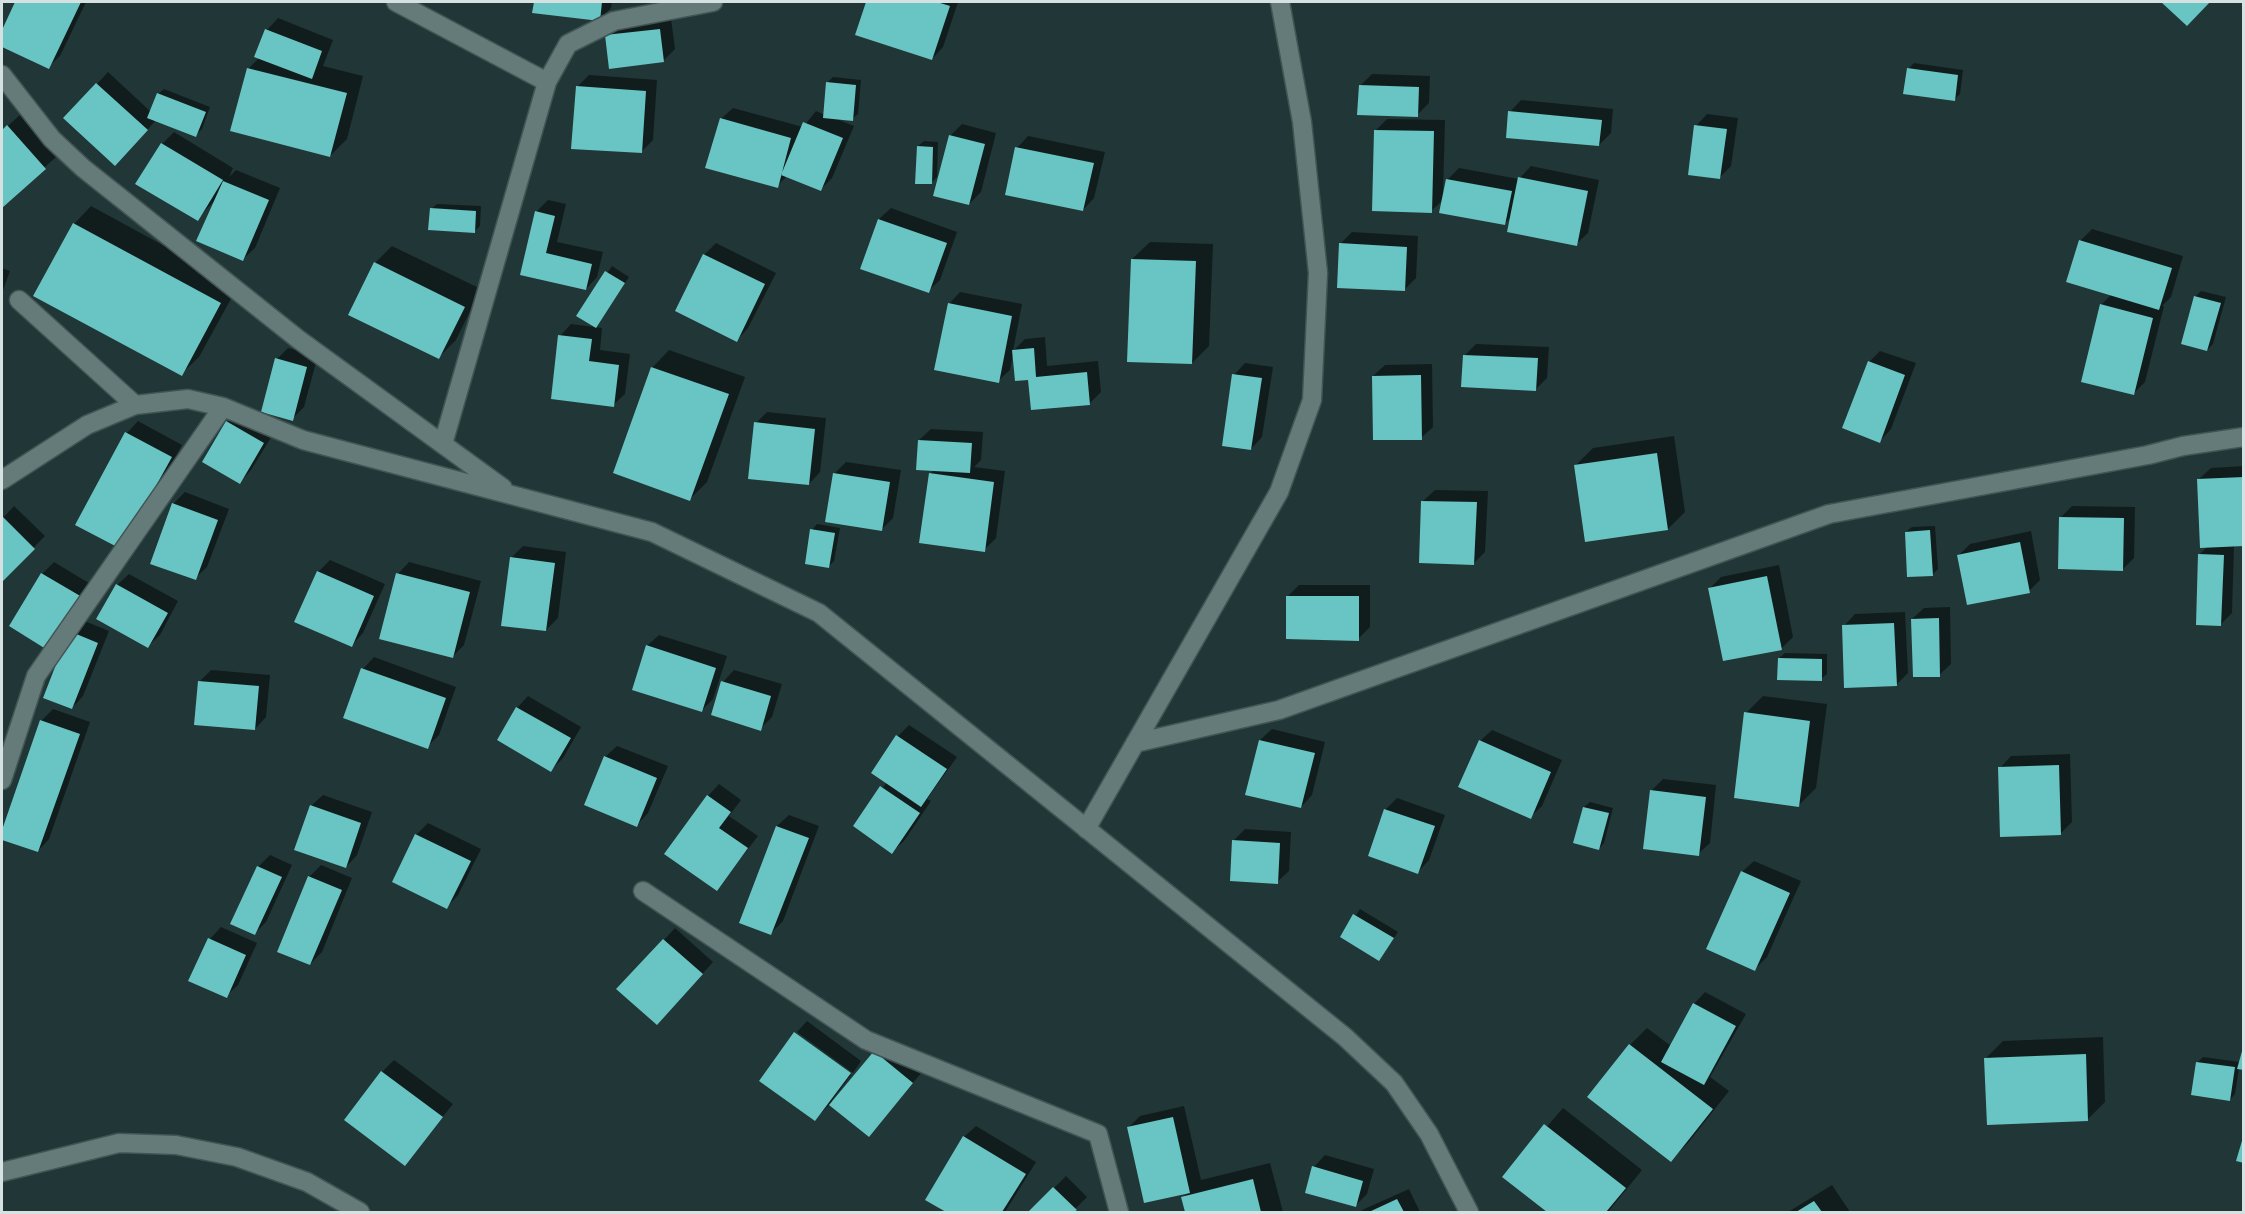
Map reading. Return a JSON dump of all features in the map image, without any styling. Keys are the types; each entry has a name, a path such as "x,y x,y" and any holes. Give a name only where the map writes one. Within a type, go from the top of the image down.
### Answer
{"street":[{"path":"396,2 547,82"},
{"path":"443,444 547,82 568,44 614,21 712,2"},
{"path":"1086,829 1278,492 1312,400 1318,273 1302,123 1280,2"},
{"path":"2,75 52,139 83,168 298,339 512,494"},
{"path":"19,300 135,405"},
{"path":"2,480 87,425 135,405 188,399 223,407 303,440 652,532 819,613 1345,1037 1394,1083 1429,1134 1469,1212"},
{"path":"2,780 36,676 223,407"},
{"path":"1135,743 1279,710 1829,514 2148,455 2183,446 2244,437"},
{"path":"643,891 866,1040 1098,1134 1119,1212"},
{"path":"2,1172 119,1143 176,1144 237,1157 307,1182 360,1212"}],"building":[{"path":"15,2 81,2 49,69 2,47 2,30"},
{"path":"534,2 602,2 600,21 532,13"},
{"path":"866,2 937,2 950,6 932,60 855,35"},
{"path":"2161,2 2210,2 2187,26"},
{"path":"265,29 322,51 312,79 254,57"},
{"path":"660,29 664,62 609,69 605,35"},
{"path":"247,68 347,93 330,157 230,131"},
{"path":"1907,68 1958,75 1955,101 1903,94"},
{"path":"826,82 856,85 853,121 823,118"},
{"path":"96,83 148,130 115,166 63,118"},
{"path":"1359,85 1419,87 1418,117 1357,115"},
{"path":"576,86 646,91 642,153 571,149"},
{"path":"157,93 206,112 196,137 147,118"},
{"path":"1508,111 1602,120 1599,146 1506,138"},
{"path":"720,118 791,138 778,188 705,168"},
{"path":"803,122 843,138 821,191 781,175"},
{"path":"7,125 46,169 2,208 2,130"},
{"path":"1694,125 1727,129 1720,179 1688,175"},
{"path":"1374,130 1434,131 1432,213 1372,211"},
{"path":"949,135 985,144 969,205 933,196"},
{"path":"161,143 223,180 198,221 135,184"},
{"path":"917,146 933,147 932,184 915,184"},
{"path":"1015,147 1094,163 1083,211 1005,195"},
{"path":"1518,177 1588,191 1577,246 1507,232"},
{"path":"1446,179 1512,191 1505,225 1439,213"},
{"path":"223,181 269,200 243,261 196,241"},
{"path":"430,208 476,211 475,233 428,230"},
{"path":"535,211 555,216 546,253 592,264 586,290 520,275"},
{"path":"878,219 947,243 929,293 860,269"},
{"path":"73,223 221,303 182,376 33,296"},
{"path":"2079,240 2172,268 2159,310 2066,282"},
{"path":"1339,243 1407,247 1405,291 1337,288"},
{"path":"703,254 765,284 737,342 675,311"},
{"path":"1131,259 1196,261 1192,364 1127,362"},
{"path":"374,262 465,307 439,359 348,315"},
{"path":"605,271 625,283 596,328 576,316"},
{"path":"2194,296 2221,303 2207,351 2181,344"},
{"path":"948,303 1012,316 999,383 934,370"},
{"path":"2100,304 2153,318 2134,395 2081,382"},
{"path":"558,335 592,339 589,361 619,365 614,407 551,399"},
{"path":"1034,348 1036,377 1087,372 1090,405 1031,410 1028,380 1015,381 1012,350"},
{"path":"1463,355 1538,358 1536,391 1461,387"},
{"path":"275,358 307,367 293,421 261,412"},
{"path":"1868,361 1905,375 1880,443 1842,428"},
{"path":"651,367 729,394 690,501 613,473"},
{"path":"1232,374 1262,378 1251,450 1222,446"},
{"path":"1421,375 1422,440 1373,440 1372,376"},
{"path":"226,421 264,443 240,484 202,462"},
{"path":"754,422 815,429 809,485 748,479"},
{"path":"125,432 172,457 121,549 75,525"},
{"path":"918,440 972,443 970,473 916,470"},
{"path":"1657,453 1668,530 1585,542 1574,465"},
{"path":"833,473 890,482 882,531 825,522"},
{"path":"929,473 994,482 985,552 919,543"},
{"path":"2244,477 2244,546 2200,548 2197,479"},
{"path":"1421,501 1477,502 1474,565 1419,563"},
{"path":"172,503 218,520 196,580 150,564"},
{"path":"2,516 35,549 2,582"},
{"path":"2059,517 2124,518 2123,571 2058,569"},
{"path":"810,529 835,533 829,568 805,564"},
{"path":"1930,530 1933,576 1907,577 1905,532"},
{"path":"2020,542 2030,593 1967,605 1957,555"},
{"path":"2198,554 2224,555 2221,626 2196,625"},
{"path":"510,557 555,563 546,631 501,626"},
{"path":"317,571 374,596 352,647 294,622"},
{"path":"41,573 82,597 49,651 9,626"},
{"path":"396,573 470,592 453,658 379,639"},
{"path":"1767,576 1782,650 1723,661 1708,588"},
{"path":"116,584 168,613 148,648 96,619"},
{"path":"1286,596 1359,596 1359,641 1286,639"},
{"path":"1939,618 1940,677 1913,677 1911,619"},
{"path":"1894,623 1897,686 1844,688 1842,625"},
{"path":"69,631 98,643 72,709 43,698"},
{"path":"646,645 716,668 702,712 632,690"},
{"path":"1778,658 1822,659 1822,681 1777,680"},
{"path":"361,668 446,698 428,749 343,718"},
{"path":"198,681 259,686 255,730 194,725"},
{"path":"721,681 771,696 761,731 711,715"},
{"path":"516,707 571,738 551,772 497,740"},
{"path":"1744,712 1810,721 1799,807 1734,798"},
{"path":"40,720 80,734 38,852 2,840 2,830"},
{"path":"896,735 947,769 921,807 871,773"},
{"path":"1259,740 1315,753 1301,808 1245,795"},
{"path":"1479,740 1551,772 1531,819 1458,787"},
{"path":"604,756 657,778 637,827 584,805"},
{"path":"2059,765 2061,835 2000,837 1998,767"},
{"path":"880,786 920,813 892,854 853,826"},
{"path":"1650,790 1706,797 1699,856 1643,849"},
{"path":"707,795 731,812 719,828 748,848 717,891 664,854"},
{"path":"310,805 361,823 346,868 294,850"},
{"path":"1583,807 1609,813 1599,850 1573,843"},
{"path":"1384,809 1435,826 1418,874 1368,856"},
{"path":"776,826 809,838 771,935 739,923"},
{"path":"415,834 471,861 447,909 392,882"},
{"path":"1232,840 1280,843 1278,884 1230,881"},
{"path":"257,866 282,877 255,935 230,924"},
{"path":"1741,871 1790,893 1755,971 1706,949"},
{"path":"308,876 342,890 310,965 277,952"},
{"path":"1353,914 1394,938 1379,961 1340,937"},
{"path":"208,938 246,955 227,998 188,981"},
{"path":"663,939 703,974 657,1025 616,989"},
{"path":"1693,1003 1736,1026 1704,1085 1661,1062"},
{"path":"794,1032 851,1073 815,1121 759,1081"},
{"path":"1629,1044 1713,1109 1671,1162 1587,1097"},
{"path":"2244,1044 2244,1070 2237,1069"},
{"path":"874,1051 913,1083 869,1137 829,1105"},
{"path":"2086,1054 2088,1121 1987,1125 1984,1058"},
{"path":"2196,1062 2235,1067 2230,1101 2191,1095"},
{"path":"381,1071 443,1117 405,1166 344,1120"},
{"path":"1173,1117 1190,1193 1144,1203 1127,1127"},
{"path":"1544,1124 1626,1188 1606,1212 1547,1212 1502,1177"},
{"path":"2244,1134 2244,1163 2236,1161"},
{"path":"963,1136 1026,1174 1002,1212 946,1212 925,1200"},
{"path":"1312,1166 1363,1181 1356,1207 1305,1193"},
{"path":"1253,1179 1261,1212 1185,1212 1181,1197"},
{"path":"1053,1187 1077,1210 1074,1212 1028,1212"},
{"path":"1397,1199 1404,1212 1369,1212"},
{"path":"1814,1201 1822,1212 1796,1212"}]}
